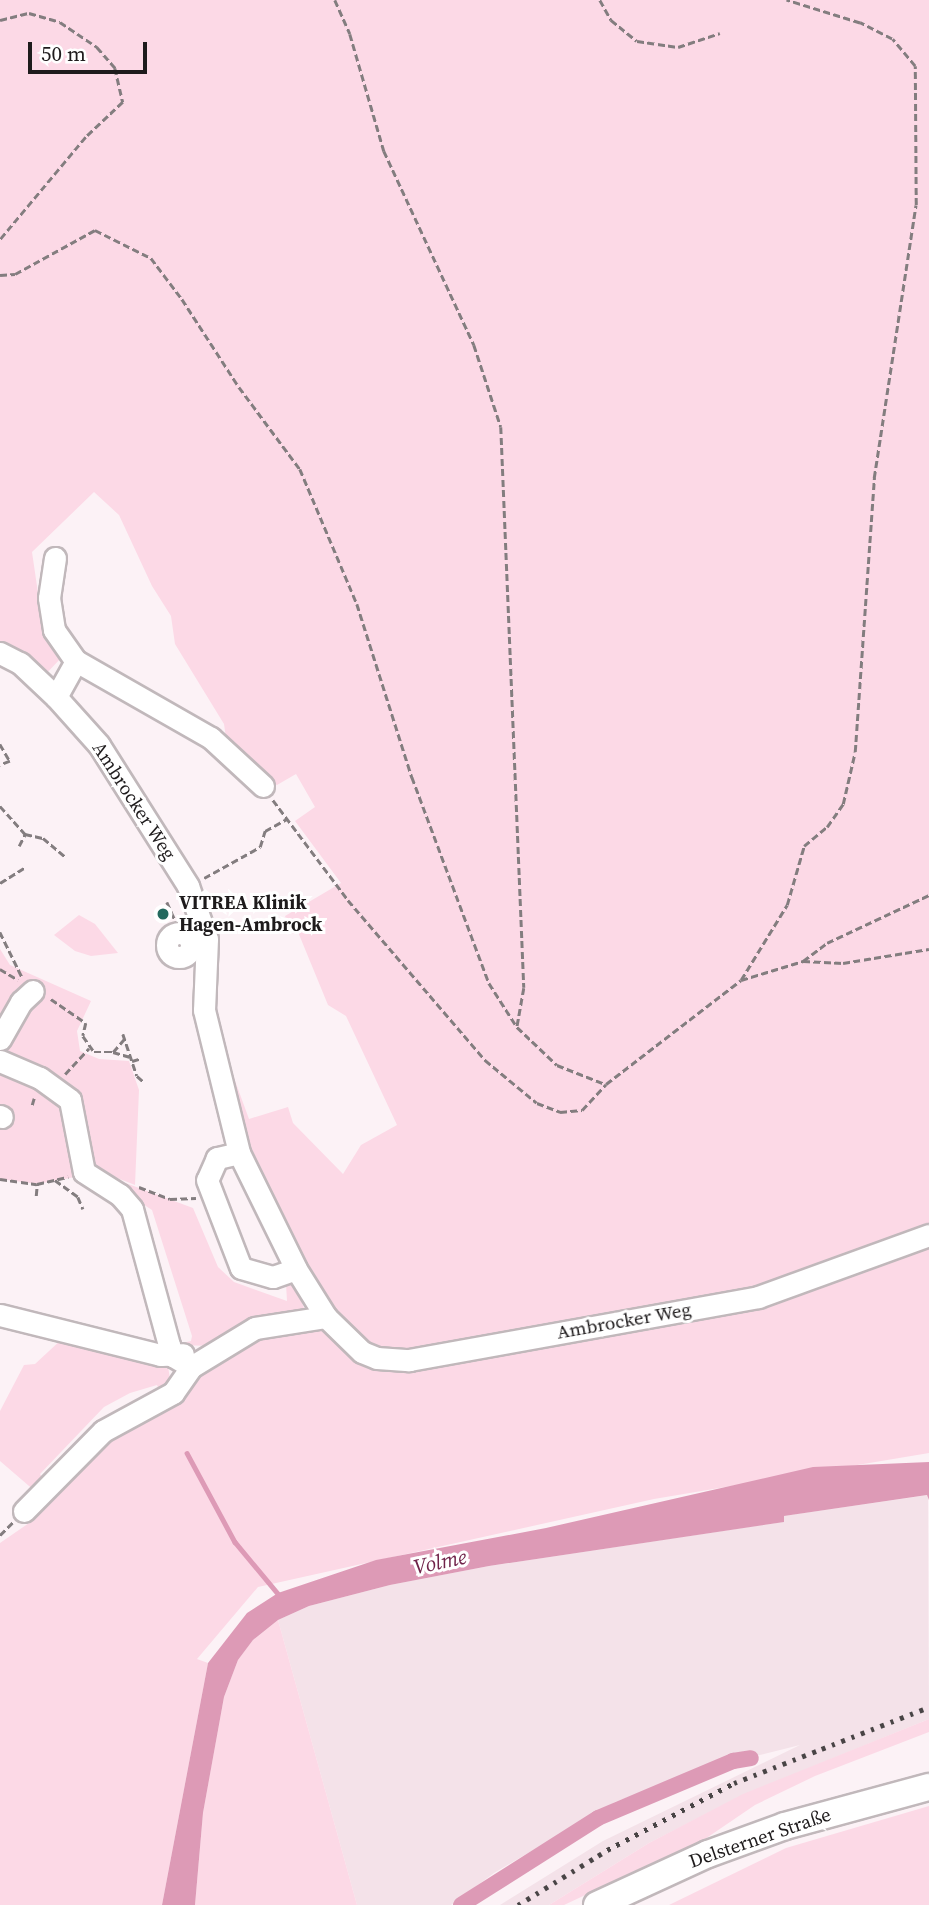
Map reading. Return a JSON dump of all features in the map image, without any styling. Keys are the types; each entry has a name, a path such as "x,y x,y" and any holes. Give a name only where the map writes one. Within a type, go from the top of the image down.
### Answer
{"main road":[{"name":"Delsterner Straße","path":"597,1905 671,1869 772,1830 929,1787"}],"lane":[{"path":"55,558 49,598 54,630 76,662 211,738 263,786"},
{"name":"Ambrocker Weg","path":"0,653 20,663 99,745 188,886 207,939 184,951 204,1010 239,1153 296,1269 326,1317 362,1352 377,1358 409,1360 758,1297 929,1235"},
{"path":"56,698 76,662"},
{"path":"0,1039 21,1002 33,991"},
{"path":"0,1061 54,1086 74,1109 76,1153 84,1172 120,1195 132,1209 182,1362 173,1393 103,1431 24,1511"},
{"path":"239,1153 217,1158 207,1180 241,1268 273,1278 296,1269"},
{"path":"0,1315 182,1362 220,1352 268,1323 326,1317"}],"path":[{"path":"335,0 350,34 384,151 474,345 501,427 524,988 517,1027"},
{"path":"600,0 611,20 637,41 678,47 720,33"},
{"path":"741,980 787,905 804,846 827,827 843,804 855,752 874,478 916,205 918,113 915,66 892,40 860,23 786,0"},
{"path":"0,20 29,13 60,22 97,47 115,68 123,102 86,136 0,240"},
{"path":"0,275 15,274 95,230 151,258 300,469 357,604 412,777 489,983 517,1027 556,1065 606,1084"},
{"path":"0,744 10,761 0,765"},
{"path":"263,786 348,900 485,1060 537,1102 560,1112 582,1110 606,1084 741,980 803,961 827,943 929,895"},
{"path":"0,806 25,834 54,844 67,858"},
{"path":"188,886 260,847 265,831 287,819"},
{"path":"19,846 25,834"},
{"path":"0,883 26,867"},
{"path":"167,902 184,951"},
{"path":"0,932 25,984 0,969"},
{"path":"803,961 843,963 929,949"},
{"path":"33,991 86,1023 83,1036 89,1048 104,1054 113,1052 132,1060 142,1058"},
{"path":"113,1052 124,1036 132,1060 144,1082"},
{"path":"54,1086 89,1048"},
{"path":"0,1179 37,1184 84,1172"},
{"path":"55,1181 78,1197 83,1209"},
{"path":"36,1196 37,1184"},
{"path":"135,1185 170,1199 212,1196"}],"shaded area":[{"path":"0,0 929,0 929,1227 779,1285 406,1353 378,1349 354,1336 313,1287 256,1174 229,1080 234,1078 249,1119 288,1107 293,1123 343,1174 361,1145 397,1125 346,1016 328,1005 298,932 293,934 285,916 341,883 295,821 315,807 296,774 277,785 264,780 227,745 224,724 175,644 171,616 152,586 119,515 94,492 32,552 38,593 62,657 43,677 0,650"},
{"path":"79,915 95,924 118,953 91,956 75,951 54,935"},
{"path":"0,949 10,965 91,1001 77,1031 80,1051 99,1059 129,1061 139,1090 135,1185 102,1172 37,1184 0,1179"},
{"path":"112,1178 193,1208 218,1267 234,1282 287,1301 286,1284 295,1285 304,1308 216,1346 174,1345 191,1341 192,1336 152,1210 118,1188"},
{"path":"929,1244 929,1453 654,1499 258,1587 197,1659 208,1663 162,1905 0,1905 0,1543 32,1521 36,1504 78,1463 196,1375 252,1336 308,1326 326,1332 359,1360 754,1305"},
{"path":"62,1339 168,1366 171,1386 161,1395 157,1385 130,1393 104,1407 40,1474 46,1484 36,1492 0,1461 0,1411 24,1365 35,1364"},
{"path":"928,1495 929,1719 743,1795 649,1843 549,1905 500,1905 603,1841 800,1745 703,1769 615,1802 494,1873 451,1905 357,1905 278,1620 309,1606 390,1585 489,1566 783,1522 783,1516"},
{"path":"278,1620 357,1905 195,1905 203,1813 224,1697 238,1660 253,1640"},
{"path":"929,1719 929,1732 815,1776 755,1805 705,1839 564,1905 549,1905 649,1843 743,1794"},
{"path":"929,1806 929,1905 669,1905 786,1848"}],"water":[{"name":"Volme","path":"929,1462 929,1500 927,1495 784,1516 784,1522 489,1566 390,1585 309,1606 278,1620 253,1640 238,1660 224,1697 203,1813 195,1905 162,1905 208,1663 247,1613 278,1593 376,1560 546,1528 813,1467"}],"waterway":[{"path":"187,1453 235,1542 280,1596"},
{"path":"461,1905 598,1818 733,1761 751,1758"}],"railway":[{"path":"518,1905 607,1850 734,1783 929,1707"}],"place":[{"name":"VITREA Klinik Hagen-Ambrock","path":"163,914"}]}
